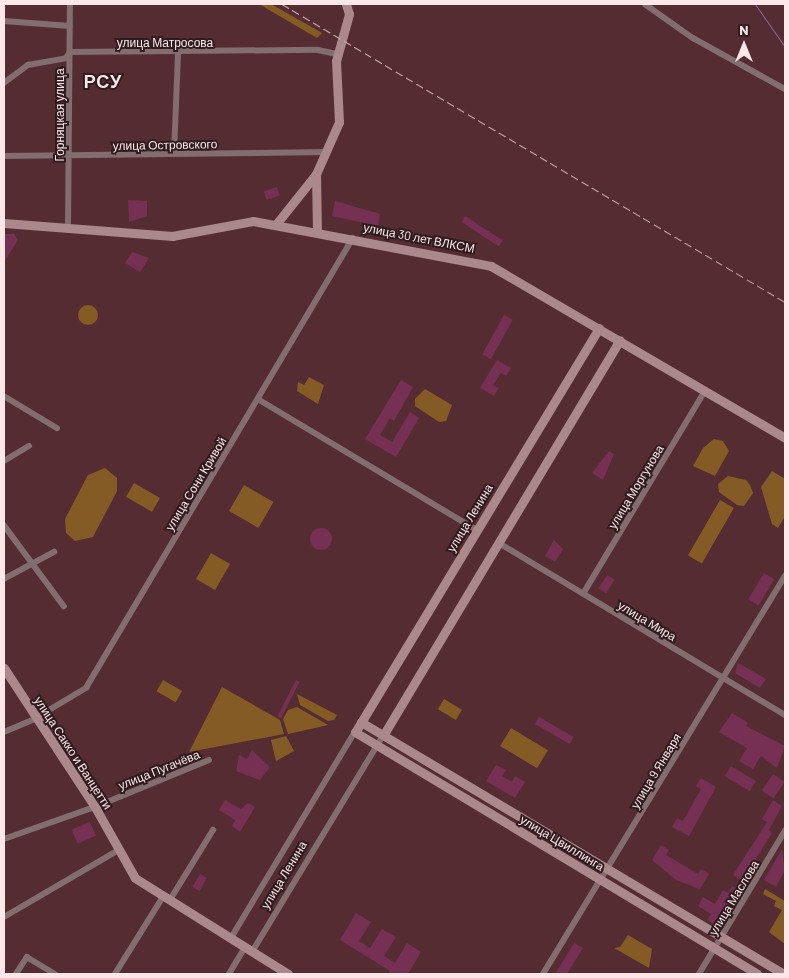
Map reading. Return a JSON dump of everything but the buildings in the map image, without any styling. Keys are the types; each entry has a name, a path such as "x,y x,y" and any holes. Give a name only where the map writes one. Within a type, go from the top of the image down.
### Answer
{"street":[{"name":"Горняцкая улица","path":"68,225 71,157 70,4"},
{"path":"346,4 349,14"},
{"path":"277,223 316,174 327,152 340,117 337,54 351,4"},
{"path":"645,4 693,38 785,89"},
{"path":"4,21 70,26"},
{"name":"улица Матросова","path":"4,83 28,65 66,58 70,52 178,54 318,50 337,54"},
{"path":"174,154 178,54"},
{"name":"улица Островского","path":"4,156 71,157 327,152"},
{"path":"316,174 317,230"},
{"name":"улица 30 лет ВЛКСМ","path":"4,223 68,225 172,236 253,221 277,223 491,266 785,438"},
{"name":"улица Сони Кривой","path":"4,732 34,719 86,688 353,238"},
{"name":"улица Ленина","path":"232,938 599,328"},
{"name":"улица Ленина","path":"229,974 248,950 378,745 620,340"},
{"name":"улица Моргунова","path":"584,594 705,391"},
{"path":"4,396 57,428"},
{"path":"258,399 477,530"},
{"path":"4,461 29,446"},
{"path":"4,525 64,606"},
{"name":"улица Мира","path":"499,543 785,715"},
{"path":"4,580 31,562 40,562 54,552"},
{"name":"улица 9 Января","path":"542,974 600,880 609,869 723,678 785,579"},
{"name":"улица Сакко и Ванцетти","path":"4,668 34,719 95,807 117,851 136,878 288,974"},
{"path":"361,722 384,734"},
{"name":"улица Цвиллинга","path":"355,732 756,974"},
{"name":"улица Цвиллинга","path":"384,734 783,974"},
{"name":"улица Пугачёва","path":"4,839 95,807 208,760"},
{"path":"115,974 213,830"},
{"name":"улица Маслова","path":"699,974 785,831"},
{"path":"4,917 117,851"},
{"path":"16,974 27,957 55,974"}],"shaded area":[{"path":"259,4 271,4 322,33 317,38"},
{"path":"88,305 95,308 98,315 95,322 88,325 81,322 78,315 81,308"},
{"path":"309,377 324,385 318,404 297,391 298,382 304,385"},
{"path":"425,389 452,405 446,421 439,422 415,406 415,399"},
{"path":"714,439 723,441 729,451 715,476 693,466 703,448"},
{"path":"105,468 117,478 117,491 93,537 75,541 66,533 65,519 88,475"},
{"path":"772,471 785,479 785,516 778,528 772,524 761,487"},
{"path":"728,476 746,480 750,485 753,493 744,506 737,505 719,492 718,484"},
{"path":"134,483 160,498 152,512 126,497"},
{"path":"244,485 273,502 258,528 229,511"},
{"path":"720,500 734,508 702,563 688,555"},
{"path":"211,553 230,564 215,590 196,579"},
{"path":"163,680 182,691 176,702 156,691"},
{"path":"222,687 280,720 284,734 189,752"},
{"path":"297,694 337,715 334,720 328,721 300,705"},
{"path":"444,699 462,710 456,720 438,709"},
{"path":"297,707 328,725 288,734 283,719 288,710"},
{"path":"511,728 548,750 537,768 500,746"},
{"path":"286,736 294,751 276,761 271,740"},
{"path":"765,889 785,901 785,944 769,932 782,910 774,906 776,901 763,894"},
{"path":"628,935 652,949 649,968 614,948 620,947"}],"waterway":[{"path":"755,4 785,47"}],"railway":[{"path":"282,4 785,302"}],"district":[{"name":"РСУ","path":"103,81"}]}
